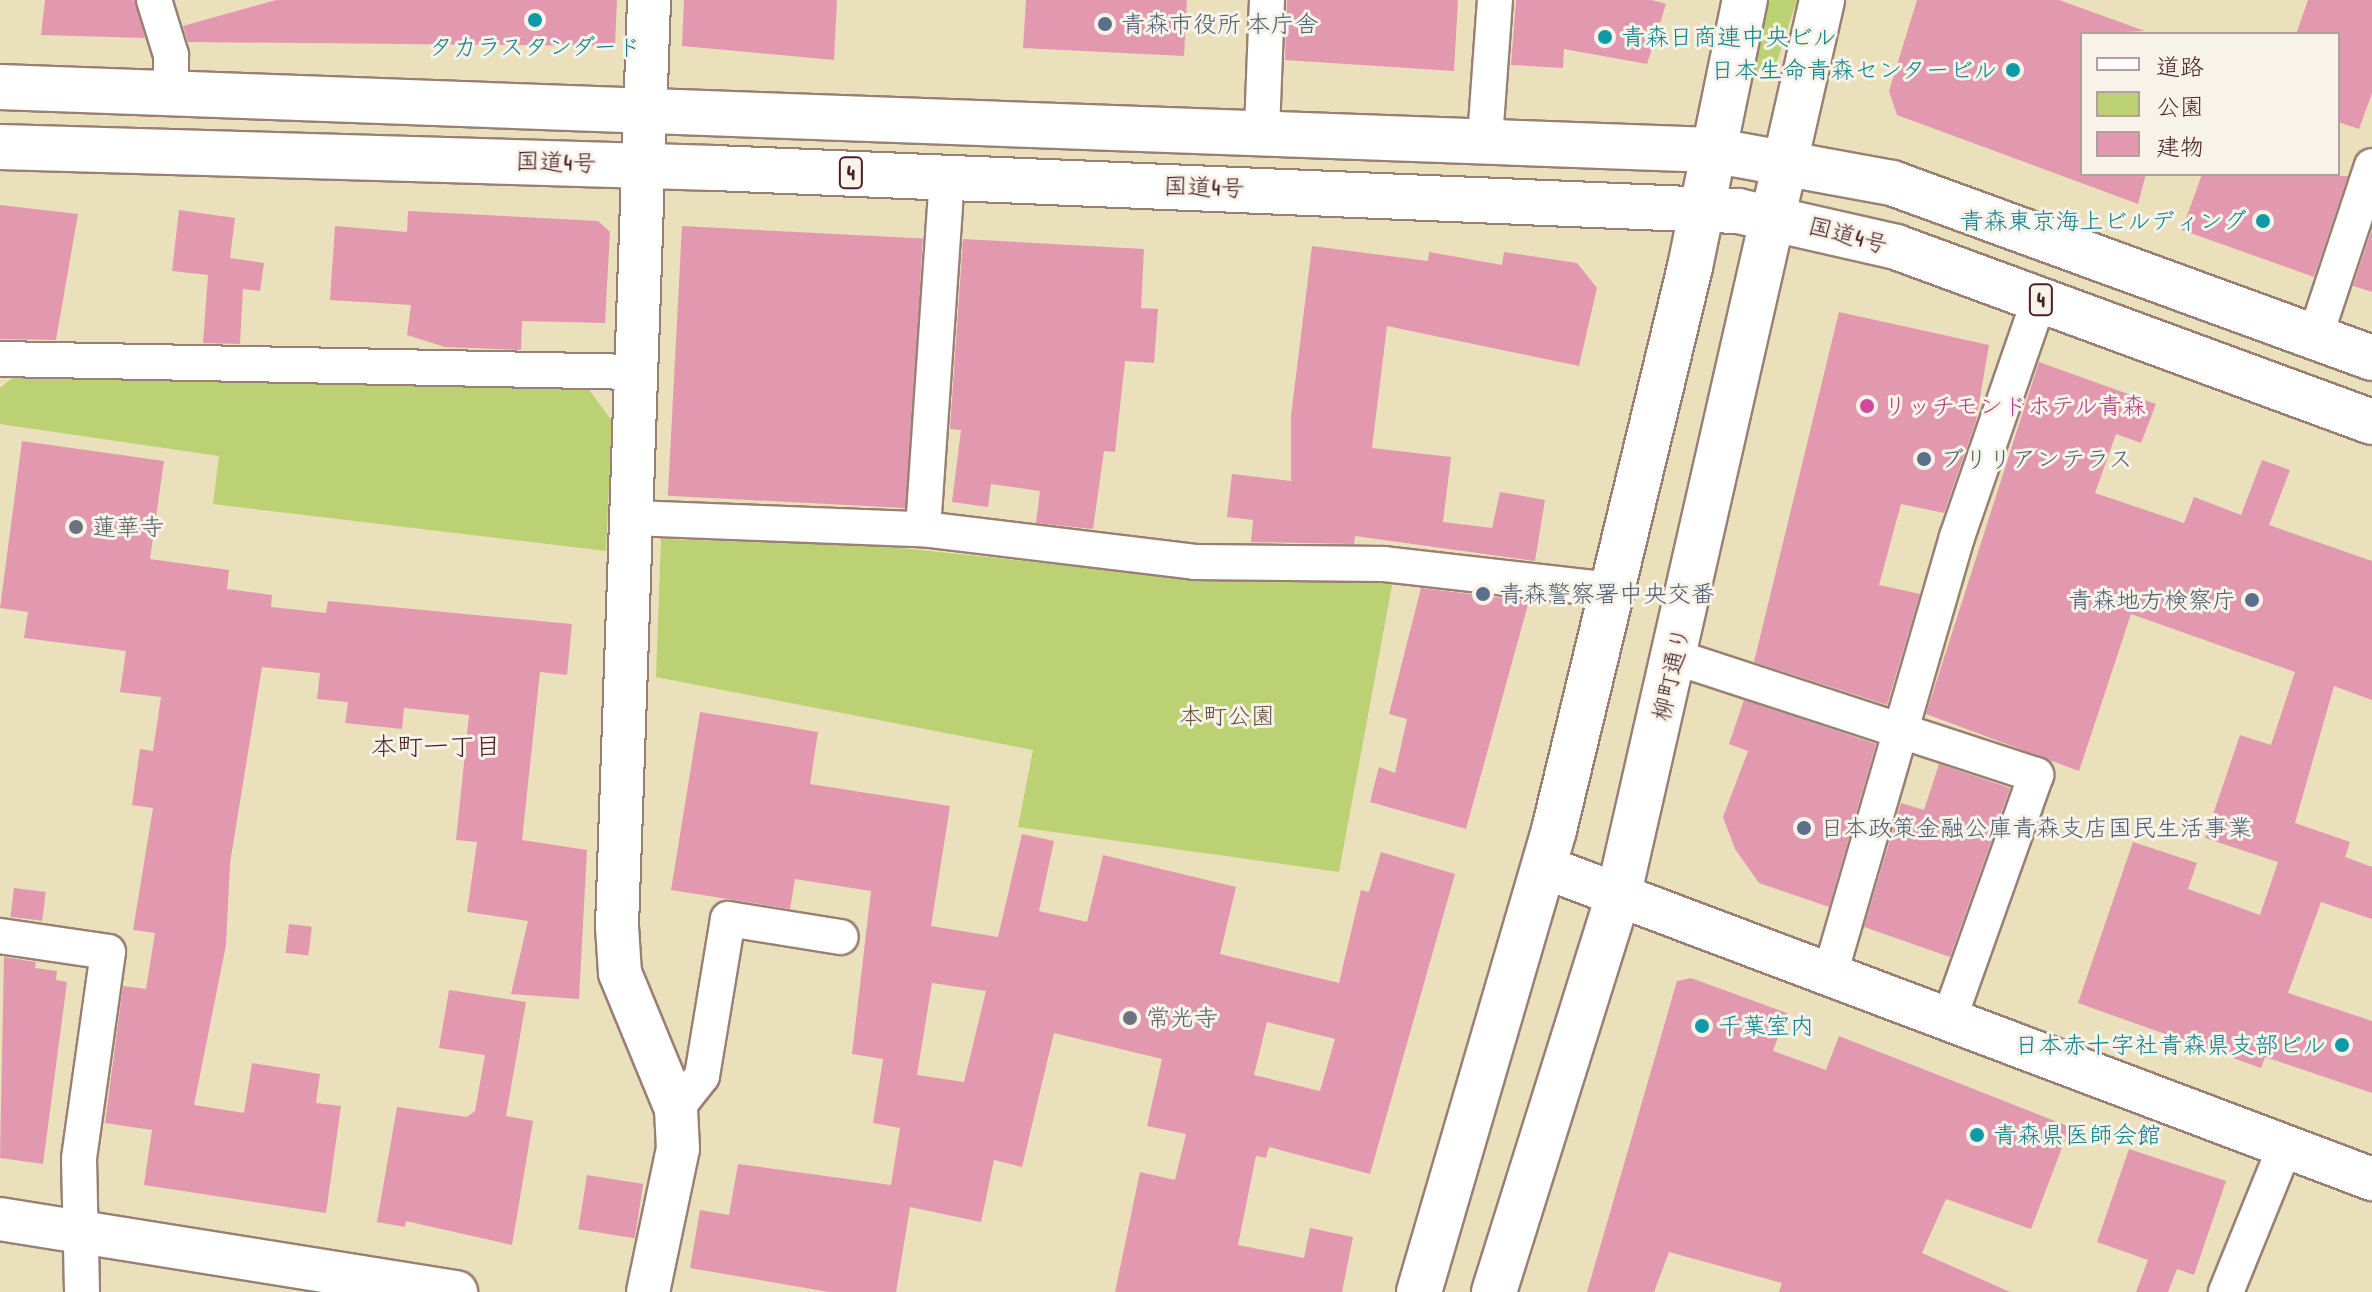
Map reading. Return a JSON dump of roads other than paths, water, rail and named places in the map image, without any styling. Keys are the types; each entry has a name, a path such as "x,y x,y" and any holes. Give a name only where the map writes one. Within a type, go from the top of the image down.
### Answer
{"main road":[{"path":"1419,1292 1544,867 1702,207 1745,0"},
{"name":"柳町通り","path":"1494,1292 1619,893 1822,0"},
{"path":"0,87 645,105 1485,139 1712,150 1784,158 1892,183 2372,358"},
{"name":"国道4号","path":"0,147 643,165 1702,207 1773,216 1896,247 2372,422"}],"street":[{"path":"154,0 171,55 171,92"},
{"path":"648,1292 678,1149 676,1109 620,973 630,518 649,0"},
{"path":"1262,130 1267,0"},
{"path":"1485,139 1495,0"},
{"path":"2315,337 2372,166"},
{"path":"923,529 947,177"},
{"path":"1830,974 1957,537 2039,300"},
{"path":"0,359 635,372"},
{"path":"630,518 923,529 1195,562 1384,564 1612,590"},
{"path":"1675,657 1903,729 2036,775 1949,1020"},
{"path":"1544,867 1619,893 2284,1149 2372,1179"},
{"path":"676,1109 702,1076 728,919 841,937"},
{"path":"0,936 108,952 79,1159 82,1292"},
{"path":"2226,1292 2284,1149"},
{"path":"0,1219 456,1292"}],"place":[{"name":"タカラスタンダード","path":"535,20"},
{"name":"青森市役所 本庁舎","path":"1105,24"},
{"name":"青森日商連中央ビル","path":"1605,37"},
{"name":"日本生命青森センタービル","path":"2013,70"},
{"name":"青森東京海上ビルディング","path":"2263,221"},
{"name":"リッチモンドホテル青森","path":"1867,406"},
{"name":"ブリリアンテラス","path":"1924,459"},
{"name":"蓮華寺","path":"76,527"},
{"name":"青森警察署中央交番","path":"1483,594"},
{"name":"青森地方検察庁","path":"2252,600"},
{"name":"日本政策金融公庫青森支店国民生活事業","path":"1804,828"},
{"name":"常光寺","path":"1130,1018"},
{"name":"千葉室内","path":"1702,1026"},
{"name":"日本赤十字社青森県支部ビル","path":"2342,1045"},
{"name":"青森県医師会館","path":"1977,1135"}],"district":[{"name":"本町一丁目","path":"436,746"}],"park label":[{"name":"本町公園","path":"1227,716"}]}
